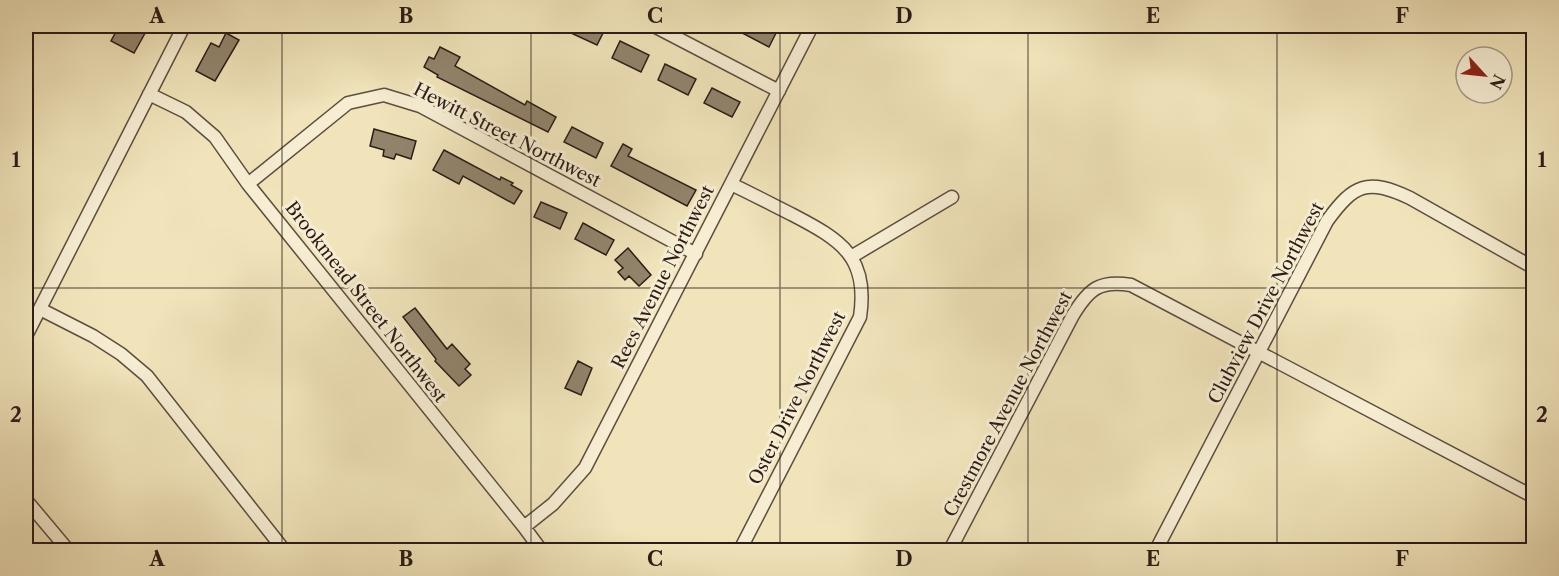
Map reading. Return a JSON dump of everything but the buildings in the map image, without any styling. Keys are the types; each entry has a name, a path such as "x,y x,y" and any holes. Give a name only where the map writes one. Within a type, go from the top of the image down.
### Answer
{"street":[{"path":"26,336 184,26"},
{"path":"654,26 779,91"},
{"name":"Rees Avenue Northwest","path":"524,527 553,504 585,468 812,26"},
{"name":"Brookmead Street Northwest","path":"149,94 186,112 215,137 248,184 541,550"},
{"name":"Hewitt Street Northwest","path":"248,184 348,103 384,95 420,106 696,254"},
{"name":"Oster Drive Northwest","path":"731,184 818,228 838,241 851,257 862,282 863,297 860,317 740,550"},
{"name":"Clubview Drive Northwest","path":"1156,550 1327,221 1347,195 1376,186 1392,190 1533,268"},
{"path":"851,257 952,197"},
{"name":"Crestmore Avenue Northwest","path":"950,550 1085,295 1114,282 1131,285 1259,353"},
{"path":"40,309 93,336 121,354 147,376 284,550"},
{"path":"1259,353 1533,497"},
{"path":"26,500 68,550"}]}
